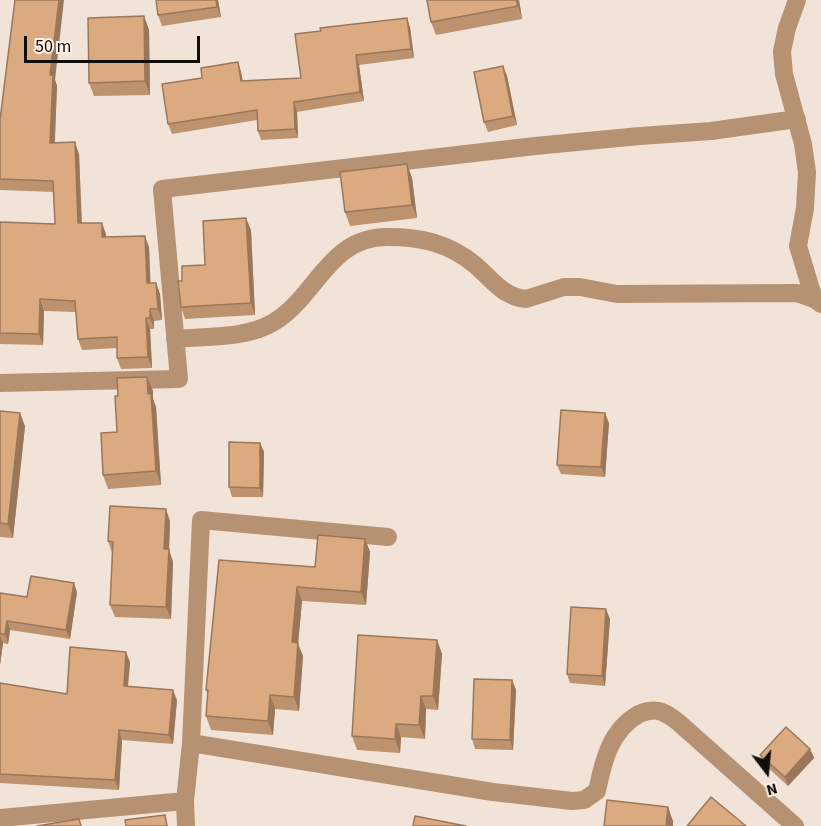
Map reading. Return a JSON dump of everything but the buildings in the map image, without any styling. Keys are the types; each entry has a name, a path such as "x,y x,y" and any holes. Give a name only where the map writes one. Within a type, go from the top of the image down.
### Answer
{"street":[{"path":"797,0 782,51 784,74 798,118 807,172 805,208 798,246 817,302"},
{"path":"0,383 179,379 162,189 535,146 711,131 798,118"},
{"path":"175,339 255,330 274,322 298,300 339,254 359,242 385,237 424,239 448,246 474,264 497,287 519,298 526,299 564,287 580,287 617,294 797,293 817,302"},
{"path":"186,826 185,801 192,743 201,520 388,537"},
{"path":"192,743 493,792 572,801 584,800 597,791 611,742 623,726 642,713 651,710 660,711 678,722 795,826"},
{"path":"0,818 185,801"}]}
